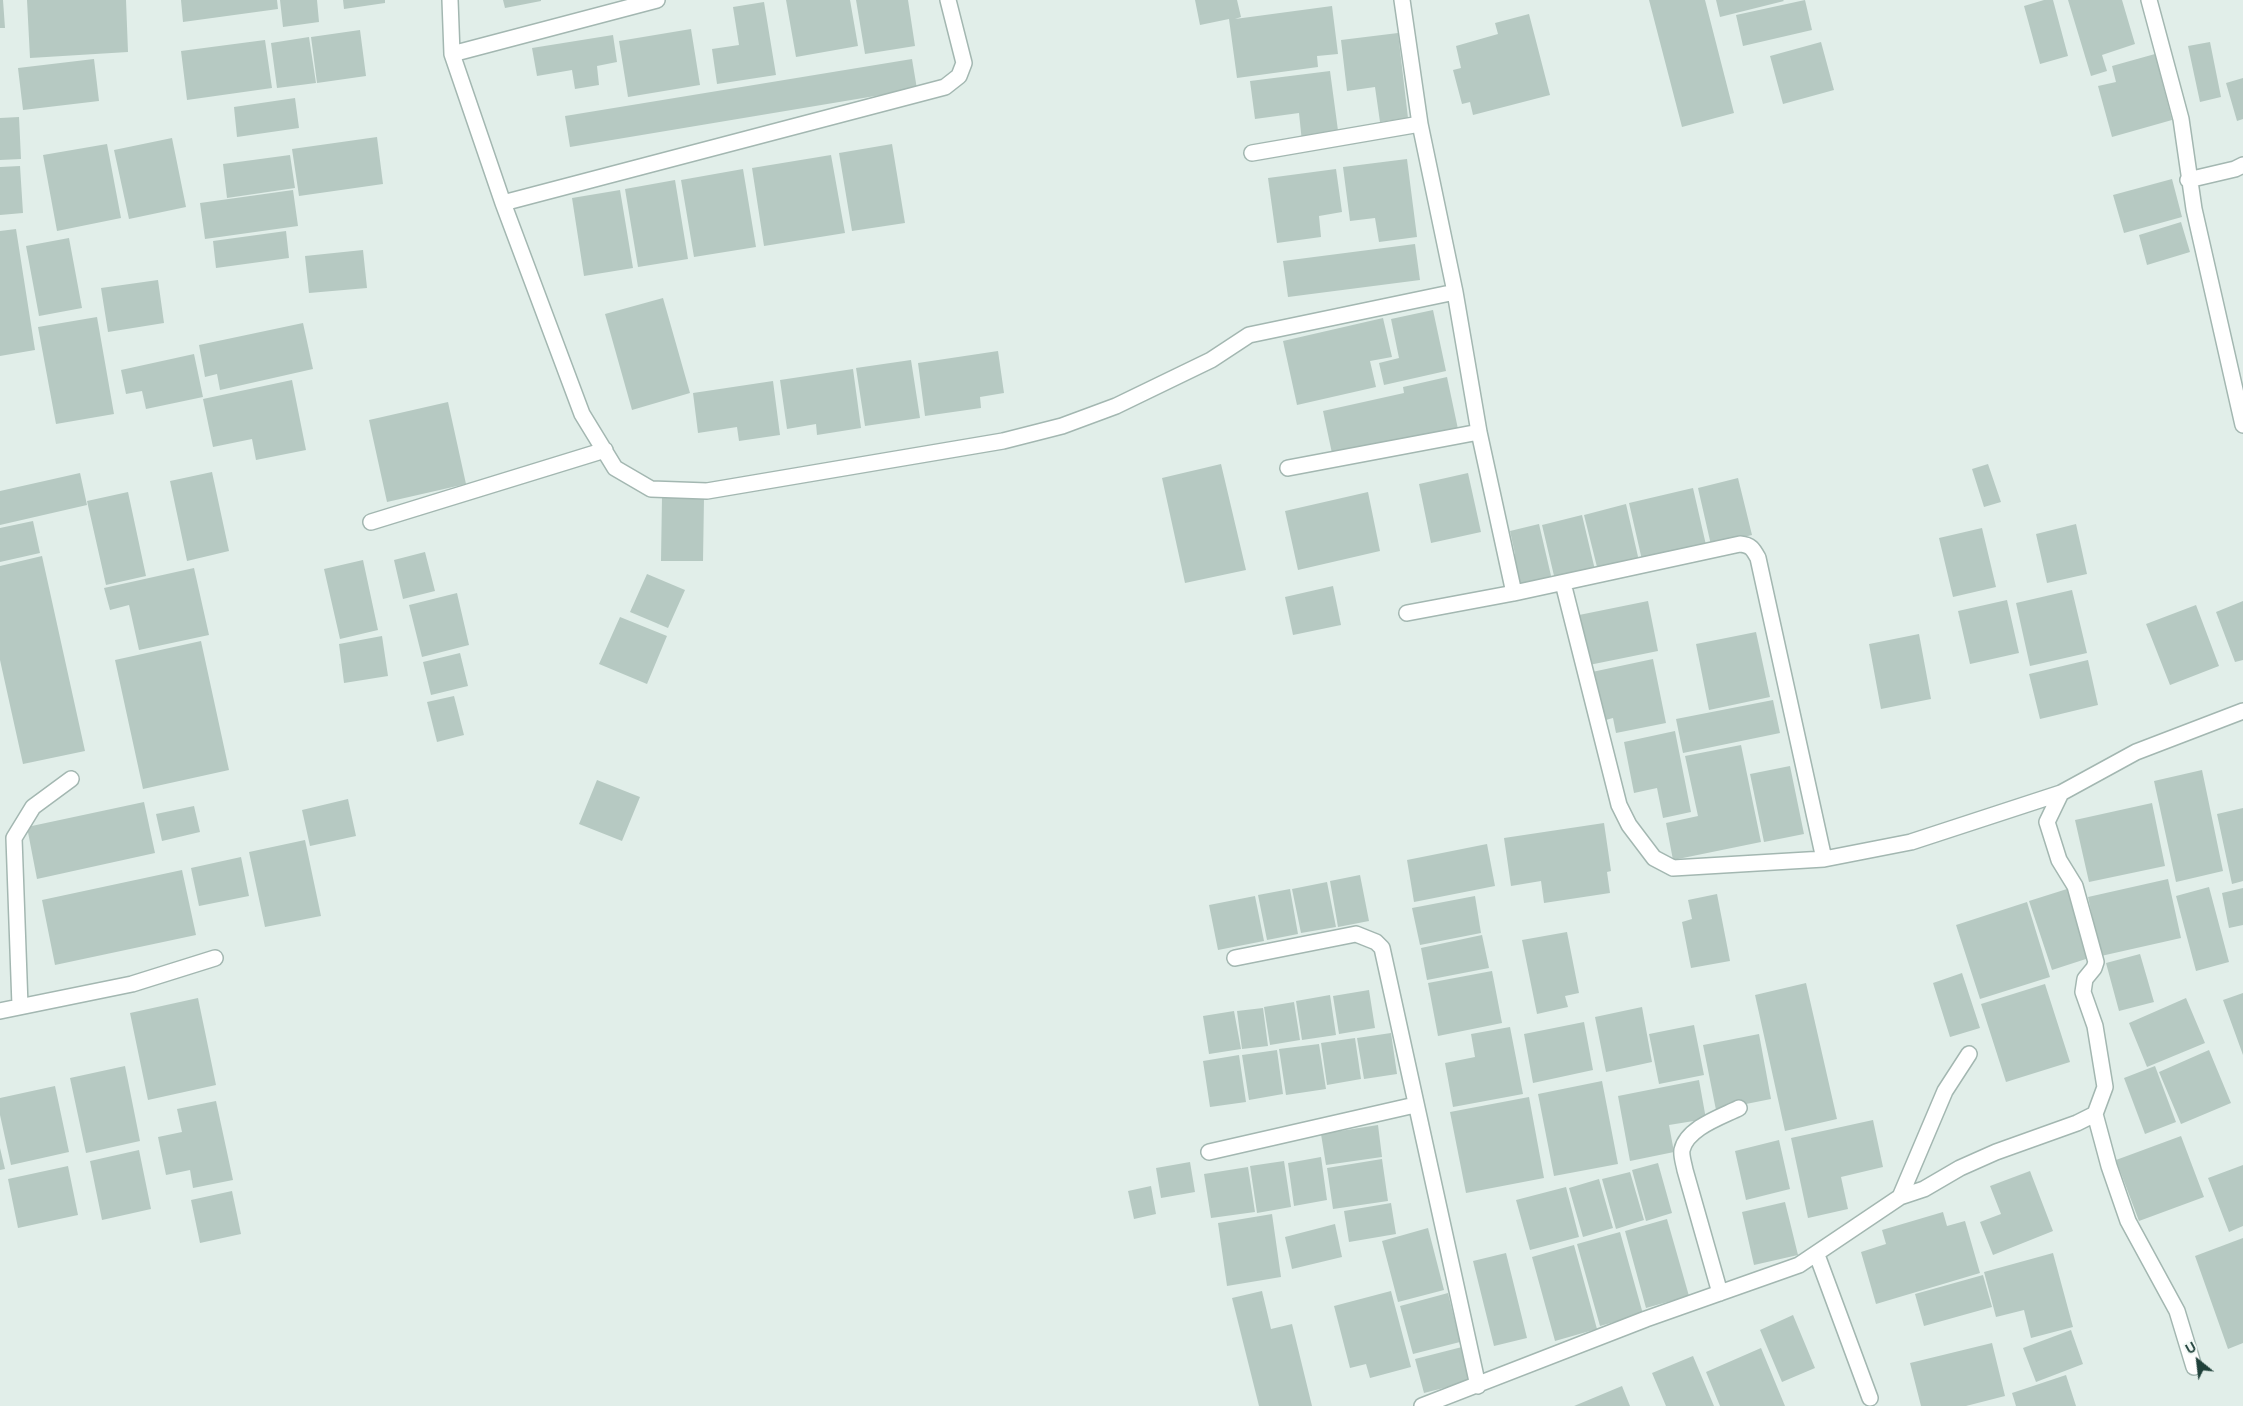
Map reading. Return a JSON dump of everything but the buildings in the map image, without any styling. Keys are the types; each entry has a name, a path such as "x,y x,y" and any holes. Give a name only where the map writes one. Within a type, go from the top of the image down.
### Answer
{"street":[{"path":"450,0 452,54 503,203 582,414 616,468 651,489 707,491 1003,441 1062,426 1116,406 1211,360 1248,335 1455,292"},
{"path":"452,54 656,0"},
{"path":"503,203 945,87 959,76 964,63 948,0"},
{"path":"1402,0 1420,124 1455,292 1479,432 1514,593"},
{"path":"2149,0 2181,119 2188,180 2243,425"},
{"path":"1252,153 1420,124"},
{"path":"2188,180 2235,169 2243,165"},
{"path":"1288,468 1479,432"},
{"path":"371,522 605,450"},
{"path":"1407,613 1563,583 1740,544 1753,548 1758,558 1824,859"},
{"path":"1563,583 1619,804 1629,825 1654,858 1673,868 1824,859 1911,842 2061,793 2136,752 2243,711"},
{"path":"20,1006 14,838 33,807 71,779"},
{"path":"2061,793 2047,822 2059,860 2075,886 2096,962 2086,979 2083,992 2095,1026 2105,1087 2096,1114 2109,1166 2128,1221 2177,1311 2194,1367"},
{"path":"1235,958 1356,934 1376,942 1382,948 1478,1386"},
{"path":"0,1011 132,984 215,958"},
{"path":"1900,1198 1945,1091 1969,1054"},
{"path":"1209,1152 1416,1105"},
{"path":"1720,1293 1685,1170 1682,1150 1690,1137 1699,1128 1739,1108"},
{"path":"1422,1406 1478,1386 1646,1319 1799,1265 1900,1198 1924,1189 1960,1168 1996,1152 2077,1123 2096,1114"},
{"path":"1817,1254 1870,1398"}]}
